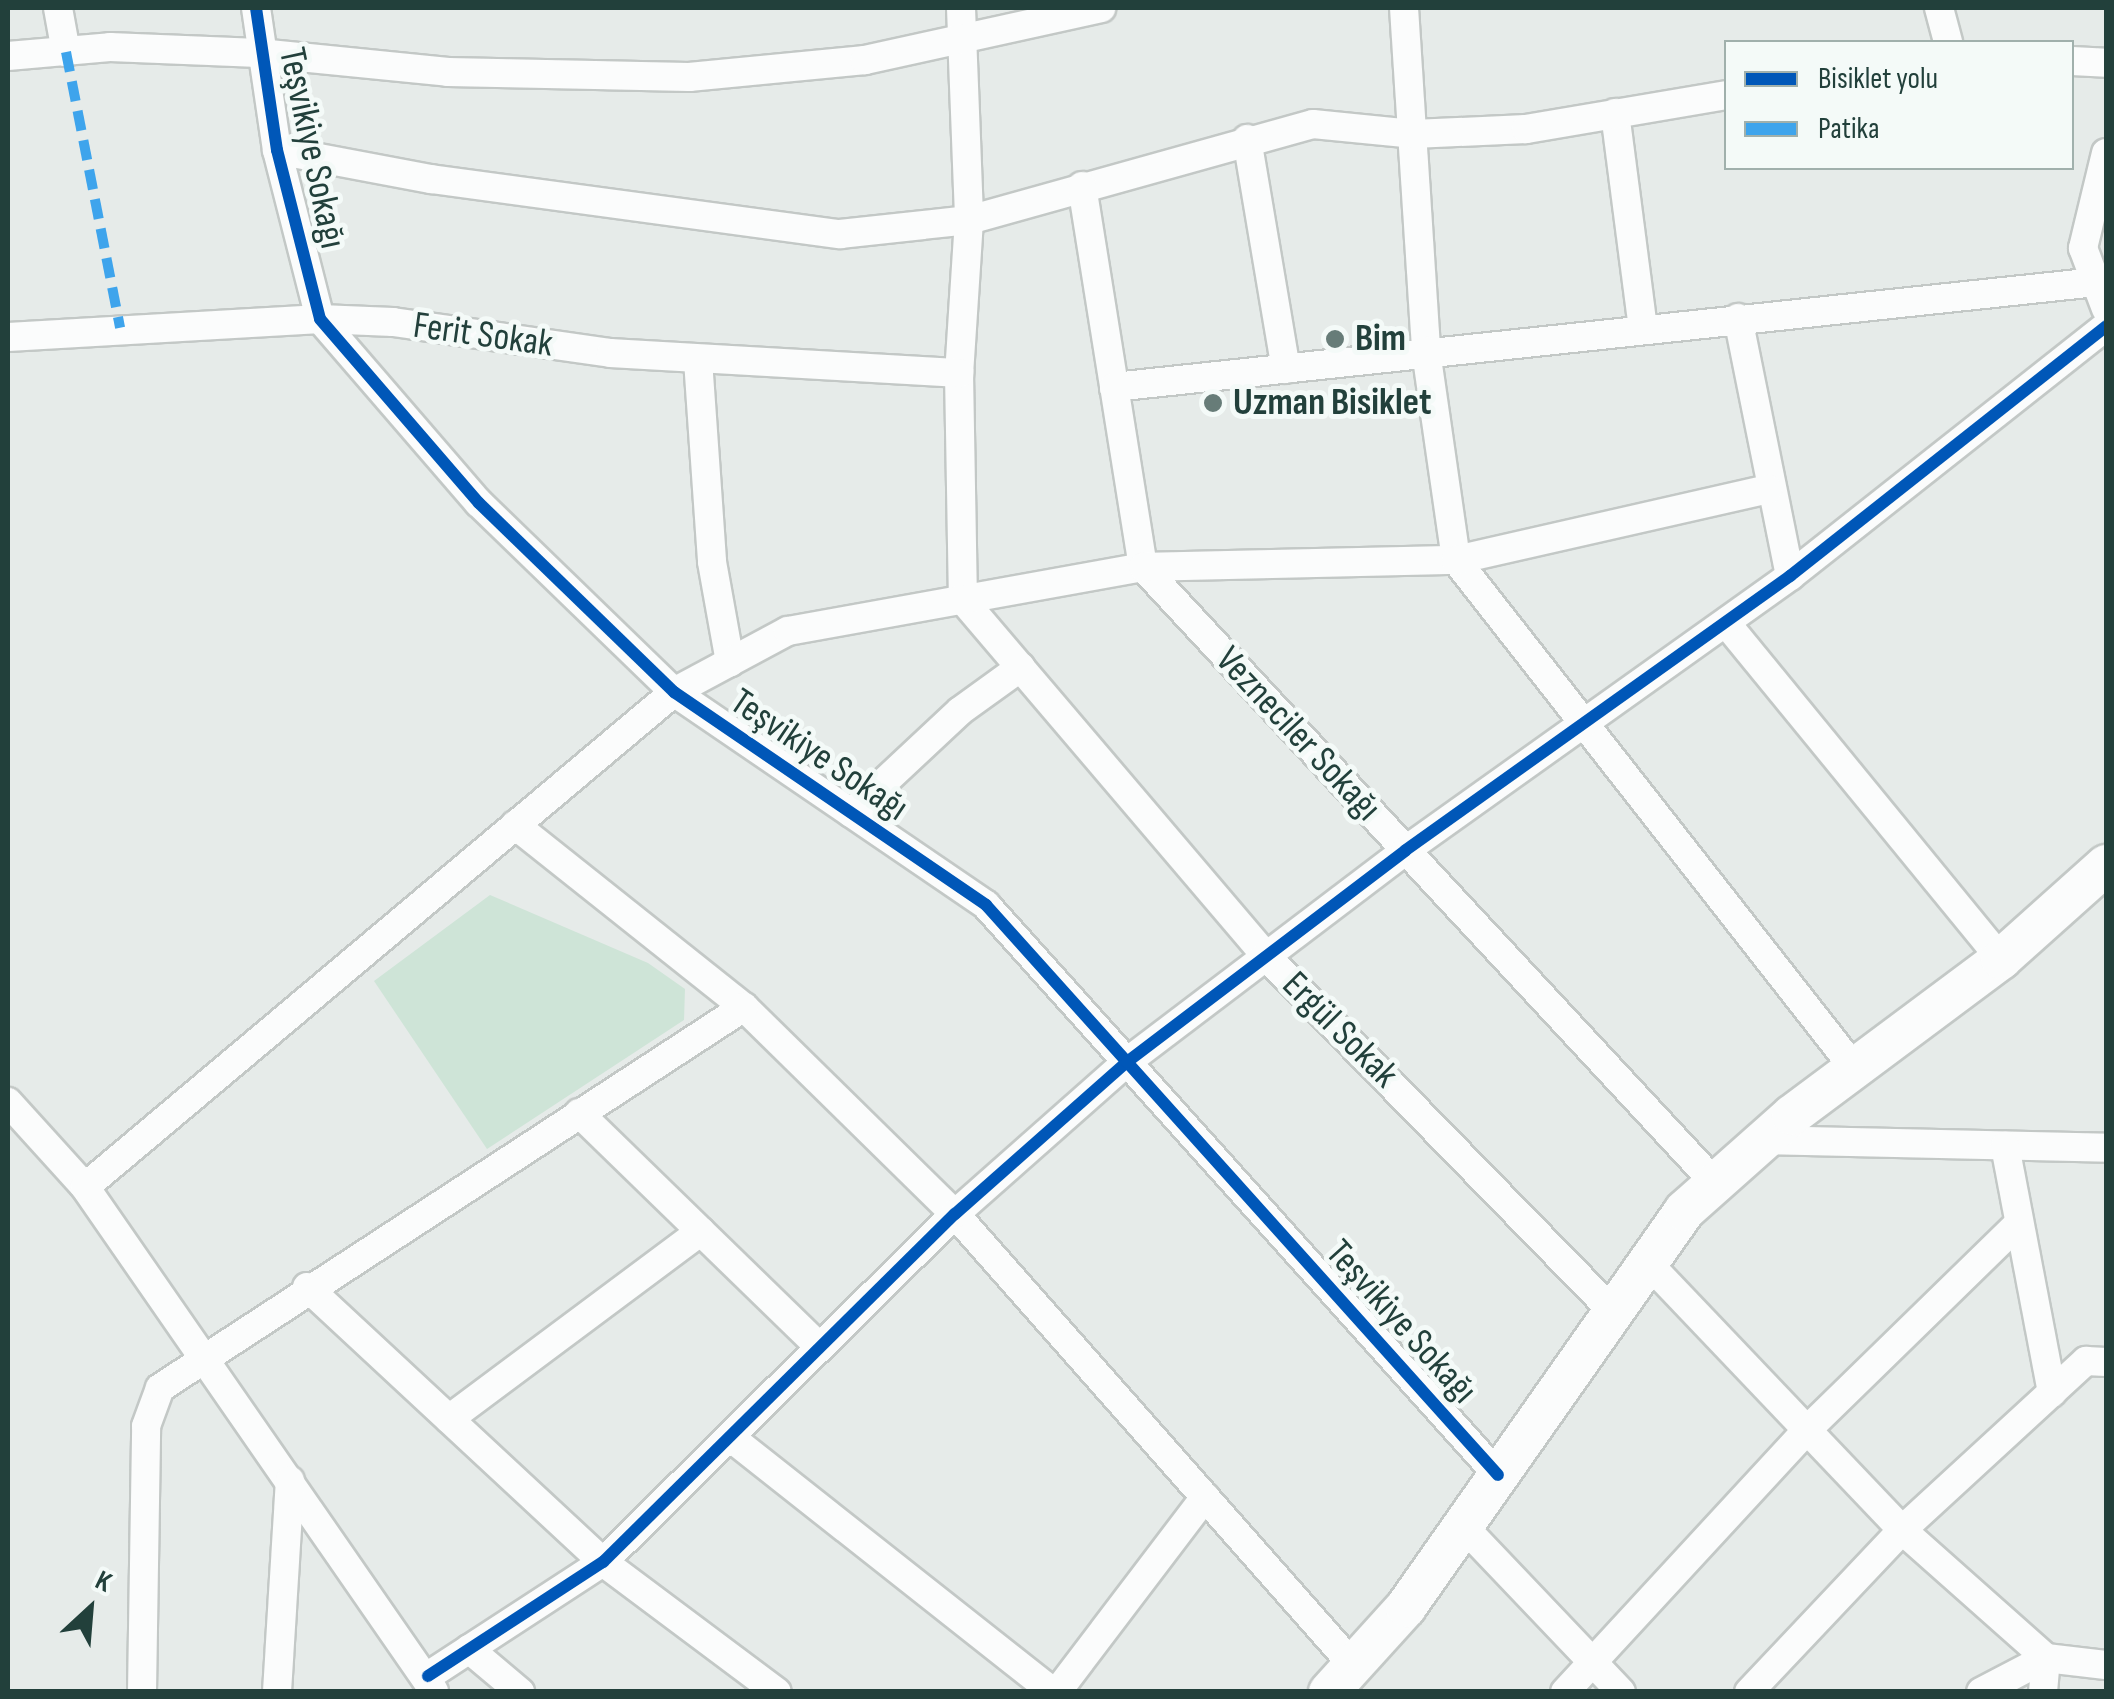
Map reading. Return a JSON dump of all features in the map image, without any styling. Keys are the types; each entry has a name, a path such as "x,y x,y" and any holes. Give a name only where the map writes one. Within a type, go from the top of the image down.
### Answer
{"street":[{"path":"58,8 66,52"},
{"name":"Teşvikiye Sokağı","path":"256,8 276,150 320,319 479,503 674,692 986,905 1498,1476"},
{"path":"8,56 110,47 260,53 448,72 689,77 864,60 962,21 1101,8"},
{"path":"1404,8 1426,350 1456,560 1854,1068"},
{"path":"1939,8 1947,40"},
{"path":"962,21 968,220 959,373 963,600"},
{"path":"2074,61 2106,63"},
{"path":"276,150 430,179 840,234 968,220 1247,139 1313,124 1413,134 1526,129 1724,95"},
{"path":"1616,112 1642,328"},
{"path":"1247,139 1286,369"},
{"path":"2106,153 2083,248 2101,281 2106,309"},
{"path":"1082,186 1143,567"},
{"path":"1114,387 1426,350 2101,281"},
{"path":"1738,318 1768,488 1790,576"},
{"name":"Ferit Sokak","path":"8,337 320,319 698,360 959,373"},
{"path":"8,1102 84,1186 431,1684 469,1650 603,1562 955,1214 1127,1062 1406,850 1586,726 1790,576 2106,326"},
{"path":"698,360 712,562 730,662"},
{"path":"84,1186 674,692 788,631 1143,567 1456,560 1768,488"},
{"name":"Vezneciler Sokağı","path":"1143,567 1715,1183"},
{"name":"Ergül Sokak","path":"963,600 1266,956 1613,1312"},
{"path":"1726,623 2001,959"},
{"path":"851,813 960,711 1020,667"},
{"path":"516,825 744,1007 955,1214 1205,1497 1345,1681 1406,1607 1684,1211 1763,1140 2001,959 2106,865"},
{"path":"142,1692 146,1426 160,1388 306,1287 744,1007"},
{"path":"578,1113 820,1347"},
{"path":"1763,1140 2106,1148"},
{"path":"2004,1146 2052,1393"},
{"path":"1565,1692 1807,1430 2020,1223"},
{"path":"449,1419 701,1231"},
{"path":"1648,1263 1902,1530 2046,1658"},
{"path":"306,1287 603,1562 777,1692"},
{"path":"1749,1692 1902,1530 2086,1361 2106,1362"},
{"path":"730,1437 1055,1692 1205,1497"},
{"path":"278,1692 290,1480"},
{"path":"1463,1526 1621,1692"},
{"path":"469,1650 520,1692"},
{"path":"2043,1692 2046,1658"},
{"path":"1981,1692 2046,1658 2106,1665"}],"green space":[{"path":"490,895 648,963 685,989 684,1020 487,1149 374,981"}],"marked path":[{"path":"66,52 120,328"}],"cycle path":[{"path":"256,8 277,150 320,319 479,503 674,692 986,905 1498,1475"},
{"path":"428,1676 603,1562 955,1214 1127,1062 1406,850 1790,576 2106,326"}],"place":[{"name":"Bim","path":"1335,339"},
{"name":"Uzman Bisiklet","path":"1213,403"}]}
